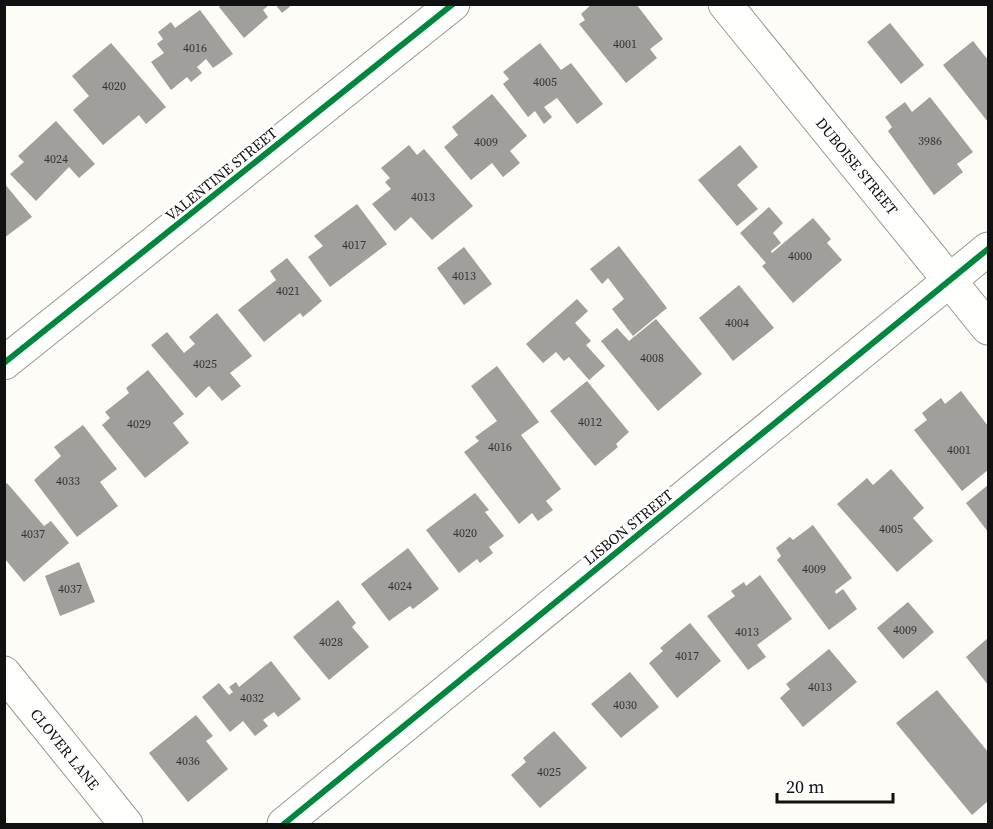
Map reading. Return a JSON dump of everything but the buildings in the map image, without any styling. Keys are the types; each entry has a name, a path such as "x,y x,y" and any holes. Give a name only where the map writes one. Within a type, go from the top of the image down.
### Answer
{"street":[{"name":"VALENTINE STREET","path":"4,363 453,4"},
{"name":"DUBOISE STREET","path":"725,4 988,328"},
{"name":"LISBON STREET","path":"284,825 988,249"},
{"name":"CLOVER LANE","path":"4,673 126,825"}],"cycle path":[{"path":"4,363 453,4"},
{"path":"284,824 988,249"}]}
